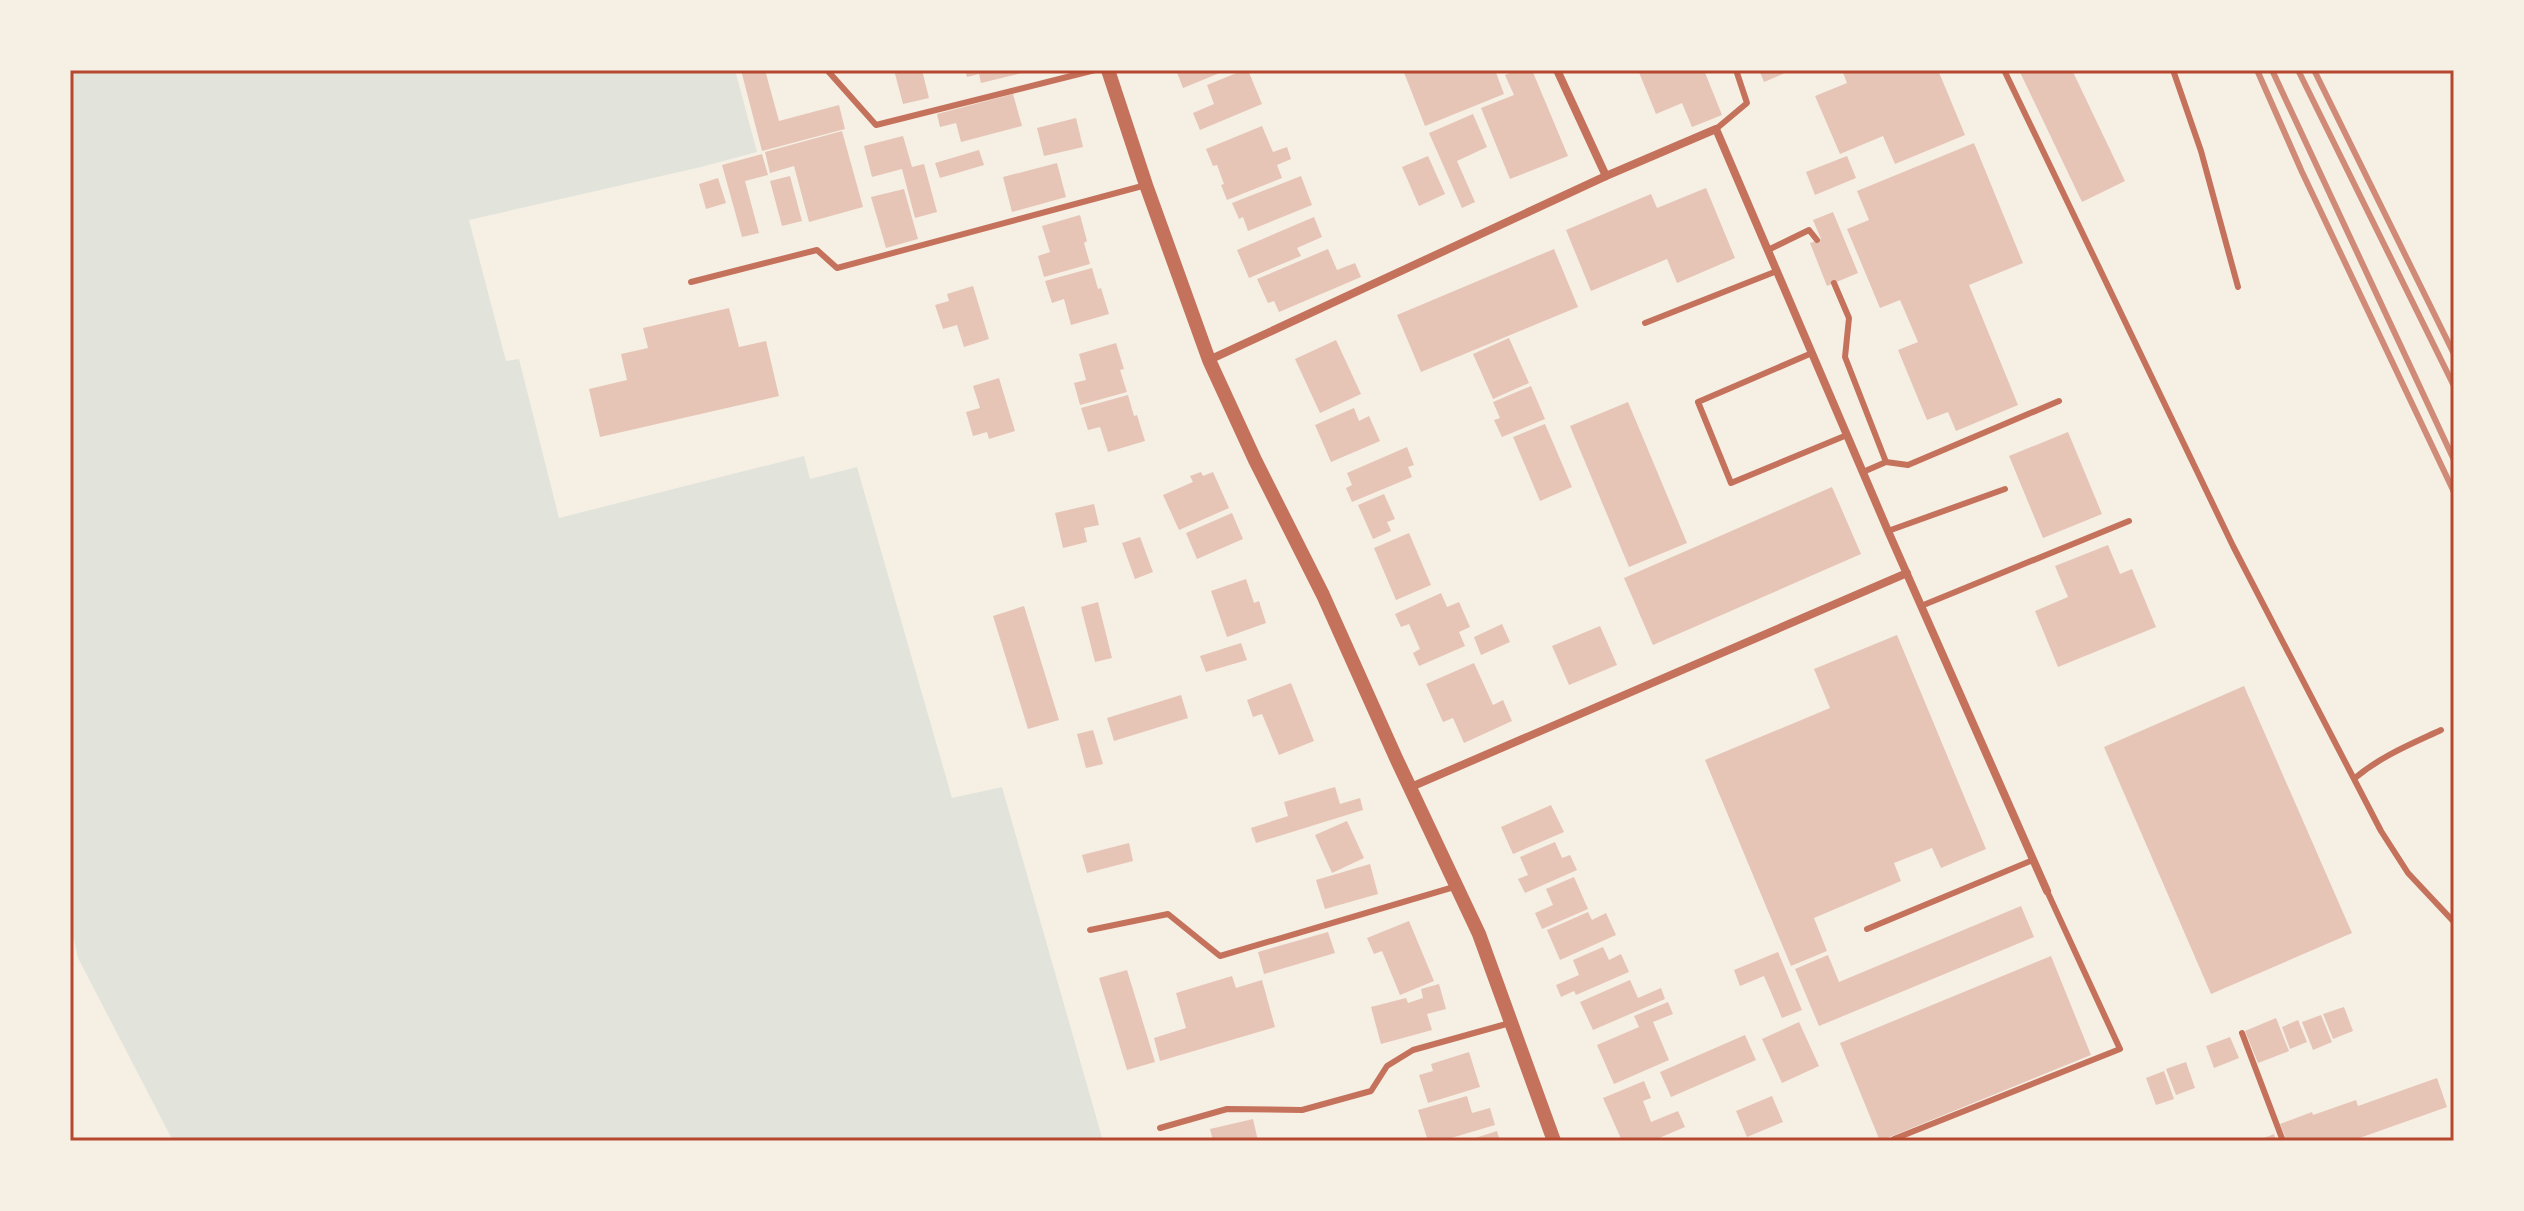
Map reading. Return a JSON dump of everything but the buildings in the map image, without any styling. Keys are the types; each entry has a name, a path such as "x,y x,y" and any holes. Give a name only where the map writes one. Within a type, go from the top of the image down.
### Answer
{"street":[{"path":"1108,70 1209,360 1323,595 1458,886 1513,1022 1554,1141"},
{"path":"1557,70 1606,176"},
{"path":"1209,360 1606,176 1716,129 1888,531 2047,891"},
{"path":"1411,787 1907,573"}],"lane":[{"path":"827,70 876,125 1095,70"},
{"path":"1716,129 1747,103 1736,70"},
{"path":"2004,70 2233,546 2395,854 2421,888 2454,922"},
{"path":"2173,70 2201,151 2238,287"},
{"path":"691,282 817,250 837,268 1146,185"},
{"path":"1768,250 1809,230 1817,240"},
{"path":"1645,323 1777,271"},
{"path":"1834,283 1849,318 1845,357 1886,462"},
{"path":"1812,353 1698,402 1731,483 1847,435"},
{"path":"1863,472 1886,462 1908,465 2059,401"},
{"path":"1888,531 2005,489"},
{"path":"1921,606 2129,521"},
{"path":"2355,778 2396,750 2441,730"},
{"path":"1867,929 2033,860"},
{"path":"1090,930 1168,914 1220,956 1458,886"},
{"path":"1894,1139 2120,1049 2047,891"},
{"path":"1160,1128 1227,1109 1302,1110 1371,1091 1387,1066 1413,1050 1513,1022"},
{"path":"2242,1033 2283,1141"}],"shaded area":[{"path":"70,70 735,70 757,152 469,220 506,361 519,359 559,518 804,456 810,479 857,467 952,798 1002,787 1103,1141 173,1141 78,958 70,923"}],"railway":[{"path":"2257,70 2454,492"},
{"path":"2272,70 2454,460"},
{"path":"2298,70 2454,386"},
{"path":"2314,70 2454,354"}]}
